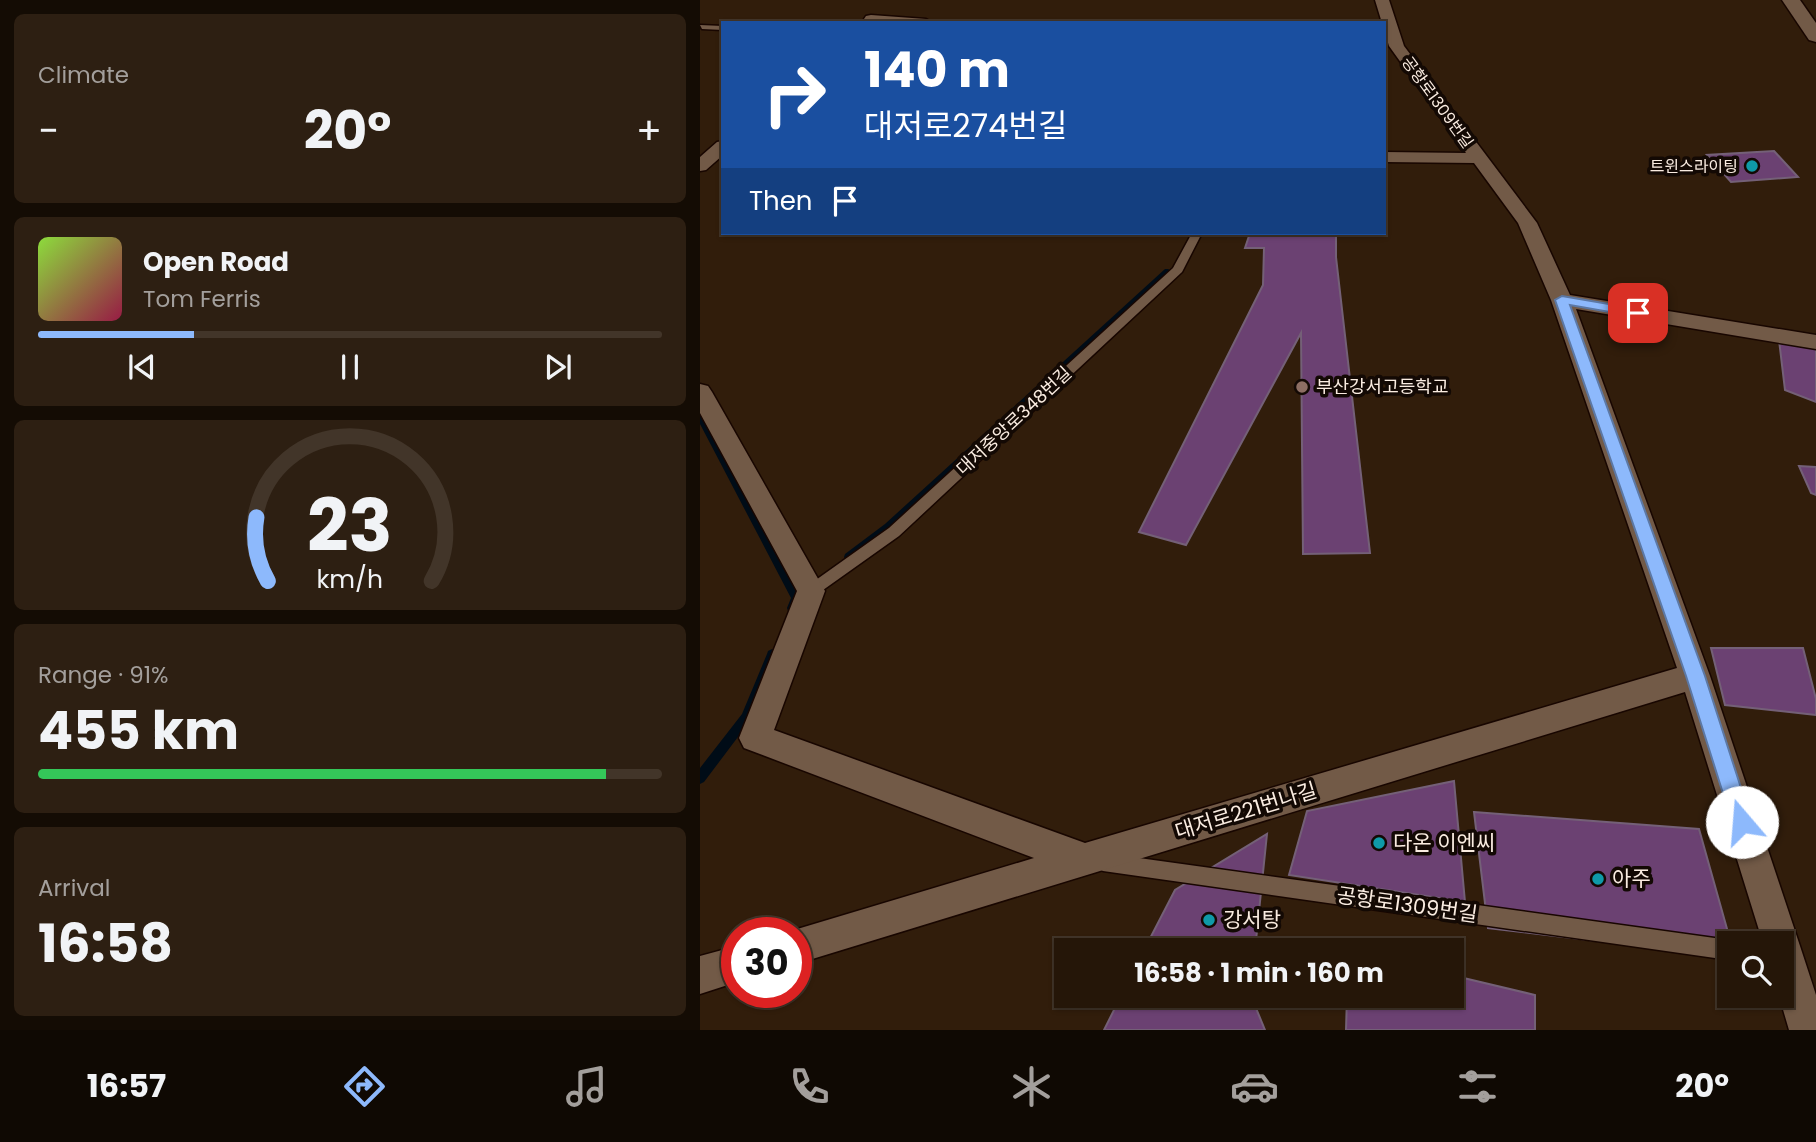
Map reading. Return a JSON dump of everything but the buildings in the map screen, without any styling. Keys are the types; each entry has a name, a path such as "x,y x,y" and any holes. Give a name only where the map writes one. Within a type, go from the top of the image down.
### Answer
{"street":[{"name":"공항로1309번길","path":"1382,0 1391,46 1480,158 1527,223 1562,300 1695,676 1776,931"},
{"path":"1791,0 1816,36"},
{"path":"873,17 908,21"},
{"path":"700,166 721,148"},
{"name":"공항로1309번길","path":"1386,157 1480,158"},
{"path":"1562,300 1816,342"},
{"path":"700,391 811,591 755,738 1085,860"},
{"name":"대저로221번나길","path":"812,941 1695,676"},
{"path":"700,975 721,969"},
{"name":"공항로1309번길","path":"1794,987 1808,1030"}],"lane":[{"path":"702,27 721,28"},
{"name":"대저중앙로348번길","path":"811,591 894,533 1168,280 1178,270 1196,235"},
{"name":"공항로1309번길","path":"1085,860 1717,948"}],"waterway":[{"path":"849,557 888,527 1168,271"},
{"path":"700,416 796,598 792,608"},
{"path":"700,778 746,717 772,654"}],"place":[{"name":"트윈스라이팅","path":"1752,166"},
{"name":"부산강서고등학교","path":"1302,387"},
{"name":"다온 이엔씨","path":"1379,843"},
{"name":"아주","path":"1598,879"},
{"name":"강서탕","path":"1209,920"}],"route":[{"path":"1638,313 1562,300 1695,676 1742,822"}]}
